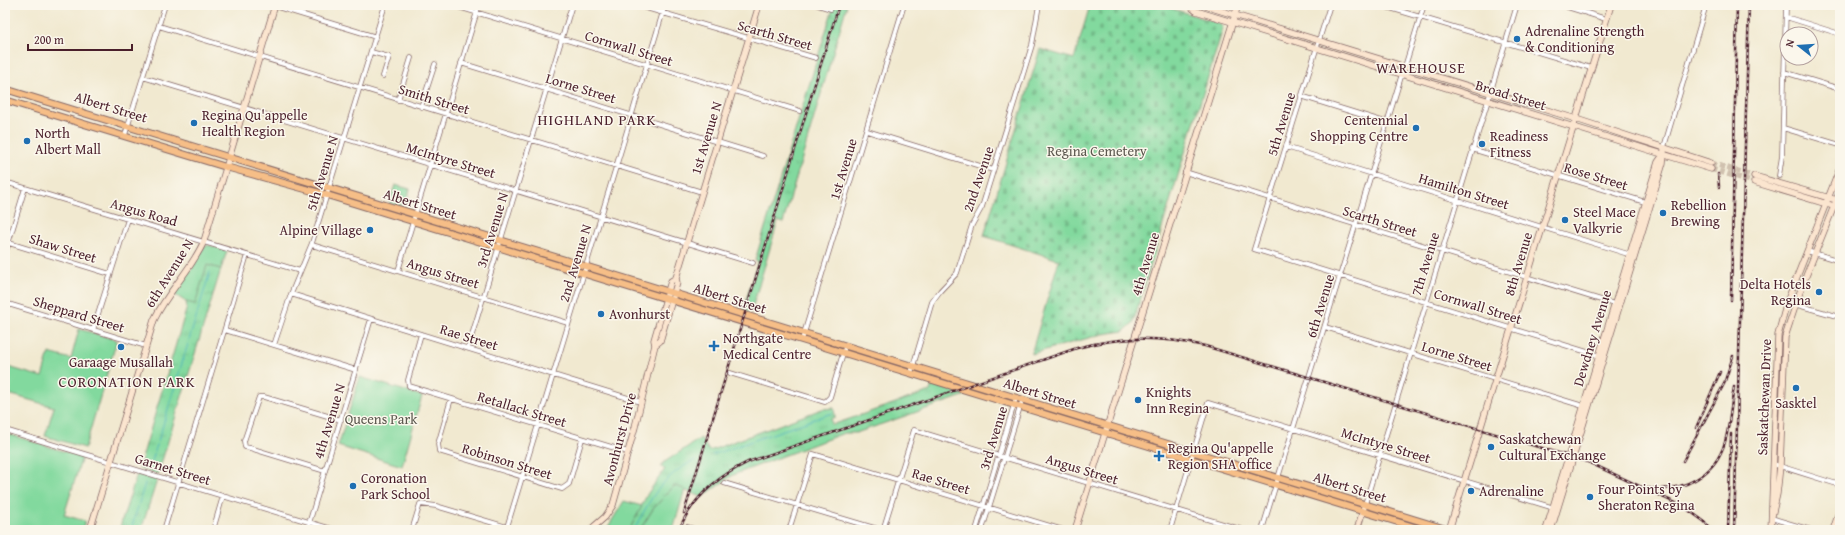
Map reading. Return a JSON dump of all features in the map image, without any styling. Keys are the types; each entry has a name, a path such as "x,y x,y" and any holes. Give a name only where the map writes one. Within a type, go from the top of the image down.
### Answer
{"main road":[{"name":"6th Avenue N","path":"90,530 154,320 163,301 192,264 204,241 260,57 274,5"},
{"name":"1st Avenue N","path":"670,296 677,283 676,278 686,244 760,5"},
{"name":"Broad Street","path":"1192,5 1196,11 1317,47 1402,75 1663,154 1711,166 1664,147 1576,119 1202,5"},
{"name":"4th Avenue","path":"1075,530 1105,429 1238,5"},
{"name":"8th Avenue","path":"1449,530 1611,5"},
{"name":"Albert Street","path":"5,89 229,156 328,192"},
{"name":"Albert Street","path":"5,100 125,135 226,167 328,192 414,218 500,241 584,270 1105,429 1364,507 1449,530"},
{"name":"Dewdney Avenue","path":"1552,530 1555,508 1584,406 1602,356 1614,304 1664,163 1664,147"},
{"name":"Dewdney Avenue","path":"1546,530 1555,508 1602,356 1632,255 1645,202 1658,162 1663,154"},
{"name":"Saskatchewan Drive","path":"1771,530 1777,342 1787,302 1840,168"},
{"path":"1838,201 1754,179 1840,208"},
{"name":"Saskatchewan Drive","path":"1771,518 1777,494 1780,466 1784,345 1787,328 1814,253 1834,206 1838,201 1840,191"},
{"name":"Albert Street","path":"414,218 498,248 584,270"},
{"name":"Avonhurst Drive","path":"590,530 605,517 613,505 641,402 655,345 654,340 670,296"},
{"name":"Albert Street","path":"1364,507 1424,530"},
{"name":"7th Avenue","path":"1357,530 1364,507"},
{"path":"1833,530 1840,508"}],"street":[{"path":"125,135 165,5"},
{"path":"274,5 376,37"},
{"name":"5th Avenue N","path":"274,344 291,294 312,245 385,5"},
{"name":"Cornwall Street","path":"452,5 800,111"},
{"path":"398,271 479,5"},
{"name":"3rd Avenue N","path":"468,348 572,5"},
{"name":"Scarth Street","path":"636,5 816,58"},
{"name":"2nd Avenue N","path":"506,527 665,5"},
{"path":"818,5 831,9"},
{"name":"1st Avenue","path":"803,337 867,131 904,5"},
{"name":"2nd Avenue","path":"912,370 932,302 957,273 972,226 982,207 1032,45 1039,5"},
{"name":"5th Avenue","path":"1254,249 1330,5"},
{"path":"1380,5 1591,68"},
{"name":"6th Avenue","path":"1262,530 1388,123 1398,89 1399,79 1402,75 1424,5"},
{"name":"7th Avenue","path":"1364,507 1456,200 1517,5"},
{"path":"1561,5 1606,19"},
{"name":"Dewdney Avenue","path":"1664,147 1706,5"},
{"path":"1779,176 1782,156 1786,5"},
{"path":"1786,17 1840,34"},
{"name":"Smith Street","path":"159,26 702,192"},
{"path":"371,52 389,58 383,76"},
{"path":"398,100 410,58"},
{"name":"Lorne Street","path":"461,63 763,156"},
{"path":"421,107 435,64"},
{"path":"1784,72 1840,90"},
{"name":"McIntyre Street","path":"143,78 686,244 753,263"},
{"path":"1301,96 1388,123"},
{"path":"1783,128 1840,145"},
{"path":"867,131 993,170"},
{"name":"Hamilton Street","path":"1286,147 1632,255"},
{"name":"Rose Street","path":"1472,149 1645,202"},
{"name":"Scarth Street","path":"1186,172 1614,304"},
{"name":"Angus Road","path":"5,182 300,271"},
{"path":"5,254 26,188"},
{"path":"93,330 128,219"},
{"name":"Shaw Street","path":"8,243 110,274"},
{"name":"Angus Street","path":"312,245 568,323"},
{"name":"Cornwall Street","path":"1254,249 1340,277 1602,356"},
{"path":"1807,251 1840,261"},
{"path":"164,530 247,254"},
{"name":"Rae Street","path":"291,294 641,402"},
{"path":"1787,302 1840,318"},
{"name":"Sheppard Street","path":"5,303 146,346"},
{"name":"4th Avenue N","path":"307,530 372,319"},
{"name":"Lorne Street","path":"1325,327 1584,406"},
{"path":"225,330 356,370"},
{"name":"Retallack Street","path":"421,334 408,380 409,386 537,426 628,452"},
{"path":"730,373 825,402 830,398 844,349"},
{"path":"325,471 246,447 244,441 259,397 264,397 341,420"},
{"name":"Robinson Street","path":"451,399 438,444 439,451 521,477 562,489 569,484 582,439"},
{"name":"3rd Avenue","path":"976,530 999,455 1018,402"},
{"name":"3rd Avenue","path":"982,530 1005,457 1018,402"},
{"name":"McIntyre Street","path":"1193,455 1208,403 1555,508"},
{"name":"Garnet Street","path":"5,430 335,530"},
{"name":"Angus Street","path":"898,480 914,430 1243,530"},
{"name":"Rae Street","path":"798,504 813,454 1063,530"},
{"path":"1170,530 1193,455"},
{"path":"1773,464 1840,485"},
{"path":"724,483 882,530 898,480"},
{"path":"212,530 223,496"},
{"path":"412,530 420,504 436,506 517,530"},
{"path":"789,530 798,504"},
{"path":"1771,518 1811,530"},
{"path":"687,527 697,530"}],"green space":[{"path":"834,5 847,5 783,223 778,221 751,312 743,310 758,261 755,260"},
{"name":"Regina Cemetery","path":"1090,5 1160,5 1219,23 1223,28 1133,323 1124,331 1103,334 1031,354 1059,260 984,236 1040,49 1074,59"},
{"path":"395,185 410,189 406,204 401,206 389,203"},
{"path":"209,245 227,251 221,269 207,265 195,304 186,302 171,292 192,269 204,247"},
{"path":"207,265 221,269 158,474 139,468 187,307 186,302 195,303"},
{"path":"79,329 117,340 85,448 45,436 54,407 5,393 5,366 42,377 49,353 71,359"},
{"name":"Queens Park","path":"360,377 422,396 402,466 338,446"},
{"path":"932,385 966,395 856,433 844,433 733,475 702,497 674,486 653,509 640,530 629,530 648,493 665,469 661,467 663,463 701,438 709,451 822,409 834,408 835,417 831,419 832,425 930,391"},
{"path":"5,433 82,457 64,515 85,521 82,530 5,530"},
{"path":"137,474 157,480 141,530 119,530"},
{"path":"674,486 685,489 673,530 640,530 653,509"},
{"path":"624,501 642,506 629,530 606,530"}],"waterway":[{"path":"152,461 210,272"},
{"path":"712,455 832,413"},
{"path":"634,530 658,489 665,481 695,460"},
{"path":"131,530 145,483"}],"tunnel":[{"path":"1711,163 1754,176"},
{"path":"1711,169 1754,182"}],"railway":[{"path":"684,513 839,5"},
{"path":"1731,300 1737,5"},
{"path":"1734,530 1749,5"},
{"path":"1718,174 1719,187"},
{"path":"679,530 684,519 698,498 726,474 748,462 1077,348 1125,339 1172,340 1205,346 1588,462 1684,507 1705,522 1711,530"},
{"path":"1683,461 1724,384 1733,356"},
{"path":"1696,428 1720,372"},
{"path":"1648,488 1661,489 1685,485 1696,480 1714,464 1725,442 1734,387"},
{"path":"1728,530 1731,434"}],"place":[{"name":"Adrenaline Strength & Conditioning","path":"1517,39"},
{"name":"Regina Qu'appelle Health Region","path":"194,123"},
{"name":"Centennial Shopping Centre","path":"1416,128"},
{"name":"North Albert Mall","path":"27,141"},
{"name":"Readiness Fitness","path":"1482,144"},
{"name":"Rebellion Brewing","path":"1663,213"},
{"name":"Steel Mace Valkyrie","path":"1565,220"},
{"name":"Alpine Village","path":"370,230"},
{"name":"Delta Hotels Regina","path":"1819,292"},
{"name":"Avonhurst","path":"601,314"},
{"name":"Northgate Medical Centre","path":"714,346"},
{"name":"Garaage Musallah","path":"121,347"},
{"name":"Sasktel","path":"1796,388"},
{"name":"Knights Inn Regina","path":"1138,400"},
{"name":"Saskatchewan Cultural Exchange","path":"1491,447"},
{"name":"Regina Qu'appelle Region SHA office","path":"1159,456"},
{"name":"Coronation Park School","path":"353,486"},
{"name":"Adrenaline","path":"1471,491"},
{"name":"Four Points by Sheraton Regina","path":"1590,497"}],"district":[{"name":"WAREHOUSE","path":"1421,68"},
{"name":"HIGHLAND PARK","path":"597,120"},
{"name":"CORONATION PARK","path":"127,382"}]}
